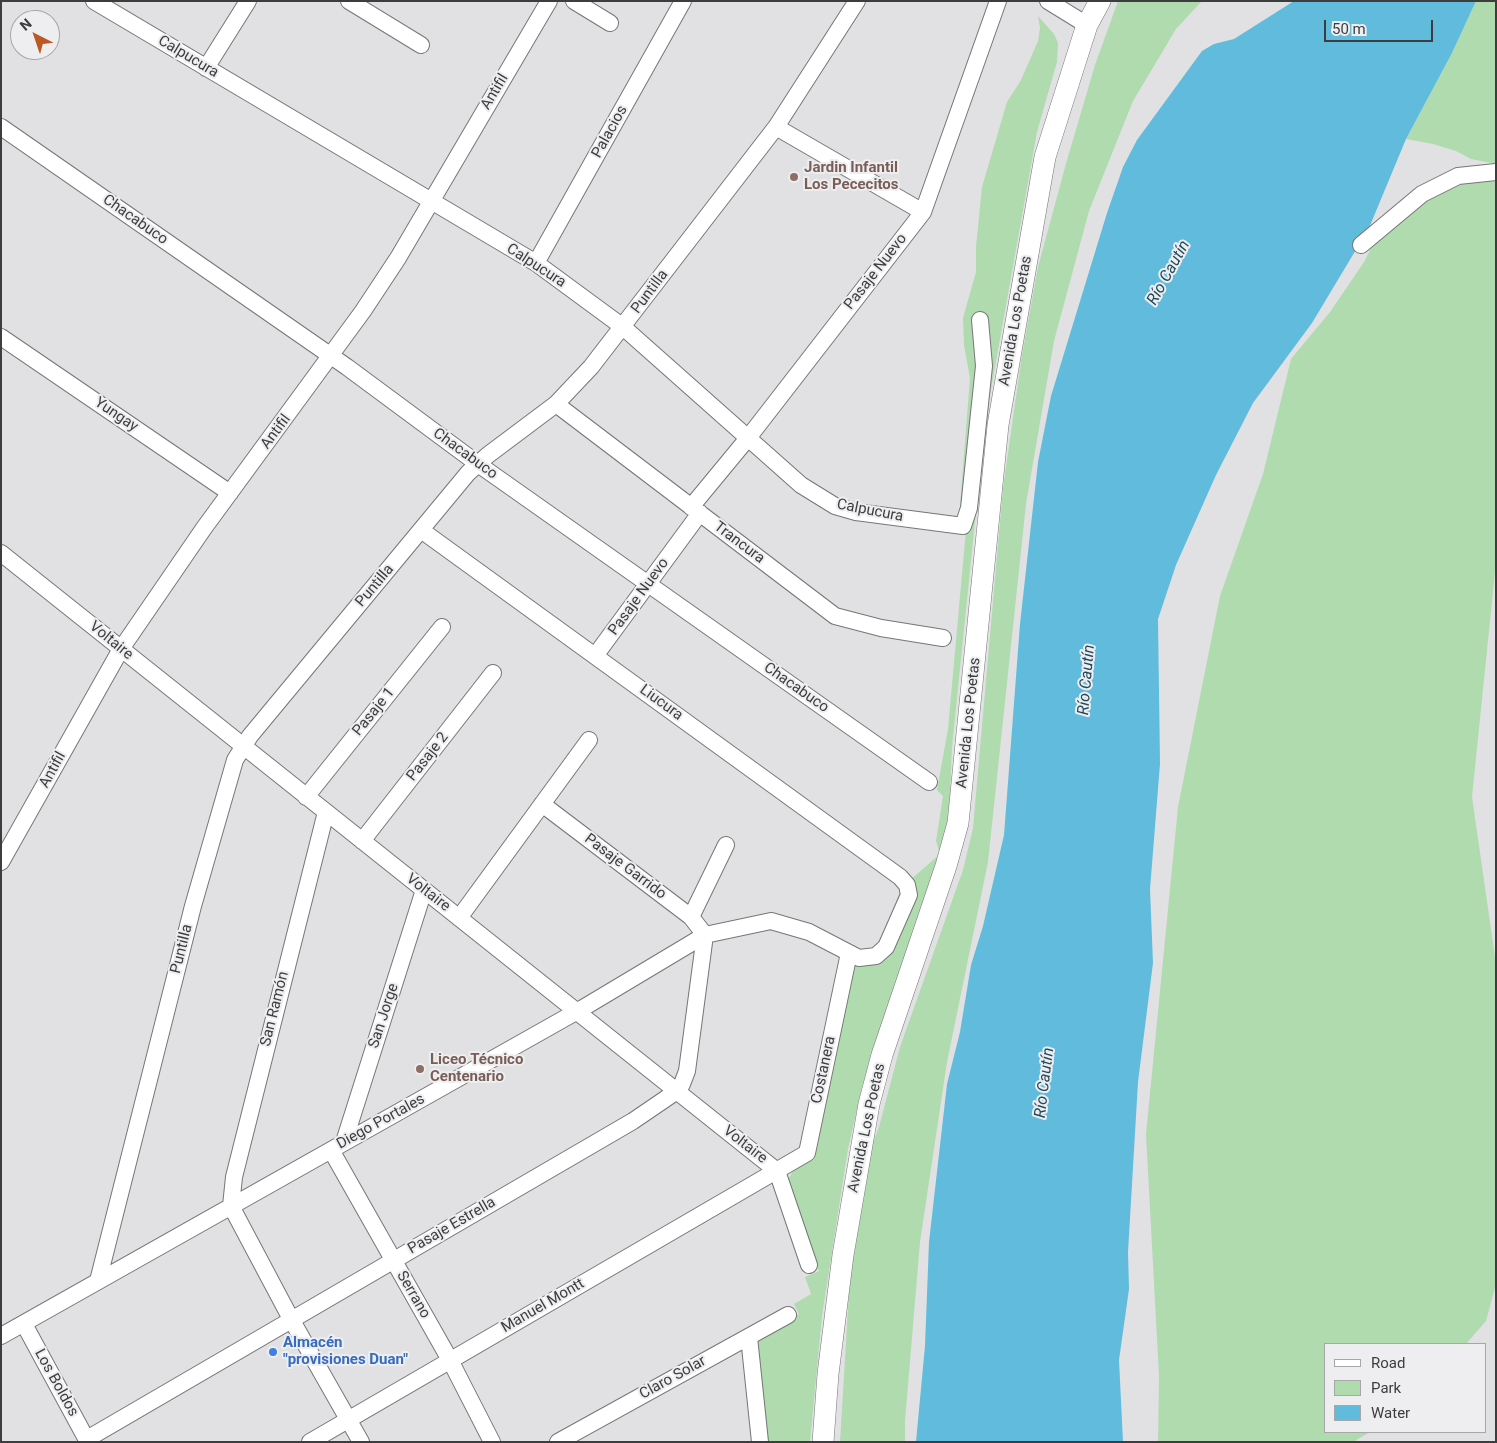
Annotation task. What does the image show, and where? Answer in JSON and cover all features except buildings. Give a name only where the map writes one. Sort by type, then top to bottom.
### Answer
[{"type":"main road","name":"Avenida Los Poetas","points":[[823,1442],[828,1374],[843,1255],[869,1104],[882,1055],[946,866],[958,823],[998,425],[1045,157],[1087,25],[1100,1]]},
{"type":"street","name":"Calpucura","points":[[94,1],[536,264],[623,326],[807,489],[835,506],[856,512],[962,526],[969,508],[984,366],[980,320]]},
{"type":"street","points":[[206,68],[248,1]]},
{"type":"street","points":[[348,1],[421,45]]},
{"type":"street","name":"Antifil","points":[[1,862],[121,649],[178,564],[332,357],[381,285],[549,1]]},
{"type":"street","points":[[574,1],[610,23]]},
{"type":"street","name":"Palacios","points":[[536,264],[684,1]]},
{"type":"street","name":"Puntilla","points":[[98,1281],[193,906],[231,771],[243,746],[421,530],[478,464],[556,404],[578,382],[776,127],[857,1]]},
{"type":"street","name":"Pasaje Nuevo","points":[[595,656],[649,584],[695,510],[748,438],[923,212],[998,1]]},
{"type":"street","points":[[1048,1],[1087,25]]},
{"type":"street","name":"Chacabuco","points":[[1,127],[332,357],[478,464],[929,782]]},
{"type":"street","points":[[776,127],[923,212]]},
{"type":"street","points":[[1361,245],[1422,194],[1458,176],[1496,172]]},
{"type":"street","name":"Yungay","points":[[1,337],[230,493]]},
{"type":"street","name":"Trancura","points":[[556,404],[836,616],[881,628],[944,638]]},
{"type":"street","name":"Liucura","points":[[421,530],[900,877]]},
{"type":"street","name":"Voltaire","points":[[1,553],[777,1170],[808,1266]]},
{"type":"street","name":"Pasaje 1","points":[[306,796],[442,627]]},
{"type":"street","name":"Pasaje 2","points":[[362,841],[493,673]]},
{"type":"street","points":[[460,918],[588,740]]},
{"type":"street","name":"Pasaje Garrido","points":[[542,804],[691,917],[705,935]]},
{"type":"street","name":"San Ramón","points":[[231,1206],[234,1177],[326,812]]},
{"type":"street","points":[[691,917],[726,846]]},
{"type":"street","name":"Diego Portales","points":[[1,1336],[576,1012],[705,935],[771,921],[810,932],[859,958],[870,958],[880,954],[886,947],[909,895],[907,885],[900,877]]},
{"type":"street","name":"San Jorge","points":[[338,1146],[424,890]]},
{"type":"street","points":[[677,1091],[687,1071],[705,935]]},
{"type":"street","name":"Costanera","points":[[777,1170],[807,1153],[849,953]]},
{"type":"street","name":"Pasaje Estrella","points":[[88,1440],[291,1319],[633,1121],[677,1091]]},
{"type":"street","name":"Serrano","points":[[338,1146],[392,1260],[450,1360],[492,1442]]},
{"type":"street","name":"Manuel Montt","points":[[310,1442],[777,1170]]},
{"type":"street","points":[[231,1206],[291,1319],[361,1442]]},
{"type":"street","name":"Claro Solar","points":[[558,1442],[788,1315]]},
{"type":"street","name":"Los Boldos","points":[[24,1324],[88,1440]]},
{"type":"street","points":[[749,1337],[757,1441]]},
{"type":"green space","points":[[1118,1],[1202,1],[1176,29],[1133,101],[1089,211],[1054,341],[1026,504],[988,862],[947,1062],[920,1242],[905,1421],[905,1442],[840,1442],[851,1259],[864,1166],[879,1127],[900,1047],[963,870],[973,828],[1003,488],[1022,355],[1038,267],[1067,160],[1095,65]]},
{"type":"green space","points":[[1476,1],[1496,1],[1496,164],[1471,159],[1456,151],[1433,144],[1406,139],[1452,53]]},
{"type":"green space","points":[[1038,16],[1054,34],[1058,43],[1057,62],[1037,132],[985,423],[952,747],[945,850],[920,911],[862,1087],[848,1149],[822,1316],[810,1442],[765,1442],[758,1336],[799,1314],[794,1304],[811,1294],[805,1277],[819,1271],[788,1180],[795,1167],[814,1154],[853,954],[871,961],[902,887],[940,854],[936,841],[943,796],[937,790],[948,729],[967,519],[959,518],[970,378],[964,345],[963,318],[976,272],[976,247],[982,187],[1007,102],[1021,80],[1038,41],[1040,28]]},
{"type":"green space","points":[[1496,176],[1496,562],[1472,797],[1496,964],[1496,1284],[1486,1321],[1467,1343],[1324,1343],[1324,1433],[1368,1433],[1353,1442],[1158,1442],[1159,1376],[1146,1134],[1178,807],[1220,596],[1263,474],[1291,359],[1330,312],[1364,262],[1386,219],[1462,183]]},
{"type":"water","name":"Río Cautín","points":[[1294,1],[1476,1],[1452,53],[1406,139],[1369,228],[1312,323],[1253,403],[1216,475],[1176,565],[1158,619],[1160,764],[1150,889],[1153,963],[1138,1082],[1128,1252],[1129,1289],[1119,1360],[1123,1442],[916,1442],[925,1346],[929,1242],[947,1084],[960,1032],[971,965],[983,926],[1004,835],[1020,624],[1038,462],[1051,396],[1107,213],[1123,167],[1137,140],[1202,51],[1214,44],[1234,39]]},
{"type":"place","name":"Jardin Infantil Los Pececitos","points":[[794,177]]},
{"type":"place","name":"Liceo Técnico Centenario","points":[[420,1069]]},
{"type":"place","name":"Almacén \"provisiones Duan\"","points":[[273,1352]]}]
